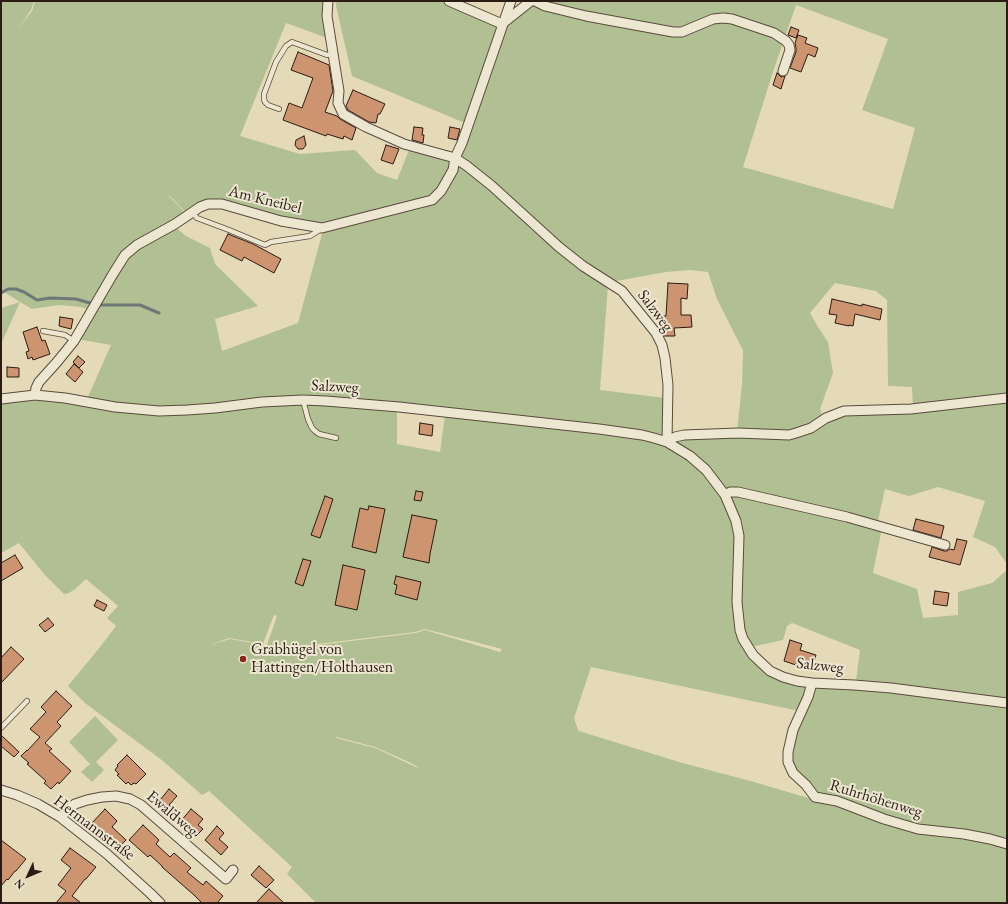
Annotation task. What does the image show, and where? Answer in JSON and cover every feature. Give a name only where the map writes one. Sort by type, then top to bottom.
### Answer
[{"type":"street","points":[[328,1],[327,16],[339,91],[338,103],[342,114],[366,127],[404,144],[455,158]]},
{"type":"street","points":[[449,1],[502,24],[531,1]]},
{"type":"street","name":"Am Kneibel","points":[[35,395],[39,382],[74,341],[125,255],[137,245],[175,224],[200,206],[208,204],[222,204],[281,221],[322,228],[432,200],[441,191],[453,170],[455,158],[462,143],[511,1]]},
{"type":"street","points":[[535,1],[545,6],[586,16],[673,32],[689,30],[713,19],[732,19],[774,33],[786,41],[790,50],[783,71]]},
{"type":"street","name":"Salzweg","points":[[455,158],[492,186],[559,247],[583,266],[622,291],[656,333],[662,345],[668,385],[667,442]]},
{"type":"street","name":"Salzweg","points":[[1,399],[35,395],[65,398],[114,407],[159,411],[215,408],[262,402],[303,400],[326,401],[399,407],[599,429],[642,435],[667,442],[690,456],[706,470],[725,495],[736,521],[739,536],[737,602],[740,630],[743,639],[753,655],[770,670],[783,677],[796,681],[891,688],[1007,703]]},
{"type":"street","points":[[667,442],[675,437],[684,435],[796,433],[811,428],[826,418],[844,411],[911,409],[1007,398]]},
{"type":"street","points":[[725,495],[730,492],[738,492],[847,517],[945,545]]},
{"type":"street","name":"Ruhrhöhenweg","points":[[812,683],[808,697],[793,730],[788,752],[788,762],[792,773],[806,785],[815,797],[837,801],[918,829],[964,834],[1007,844]]},
{"type":"street","name":"Hermannstraße","points":[[1,790],[38,804],[60,817],[107,854],[160,903]]},
{"type":"street","name":"Ewaldweg","points":[[60,817],[75,804],[87,800],[116,796],[130,799],[141,805],[226,879],[233,870]]},
{"type":"lane","points":[[279,109],[268,105],[265,102],[264,94],[276,62],[286,46],[292,42],[327,55],[333,54]]},
{"type":"lane","points":[[192,212],[197,218],[265,245],[271,242],[310,236],[322,228]]},
{"type":"lane","points":[[43,331],[64,335],[74,341]]},
{"type":"lane","points":[[303,400],[312,428],[319,434],[336,438]]},
{"type":"lane","points":[[1,728],[28,701]]},
{"type":"green space","points":[[1,1],[34,1],[31,10],[18,29],[32,11],[35,1],[325,1],[327,38],[286,23],[240,136],[300,154],[354,150],[377,173],[397,180],[409,150],[447,161],[450,167],[440,188],[429,198],[320,224],[283,218],[239,203],[221,202],[187,214],[168,195],[186,214],[130,249],[91,310],[81,307],[58,305],[32,309],[1,290]]},
{"type":"green space","points":[[335,1],[445,1],[499,27],[465,123],[352,76]]},
{"type":"green space","points":[[537,1],[1007,1],[1007,564],[995,547],[973,537],[985,501],[938,487],[909,496],[885,489],[877,525],[721,487],[674,441],[682,439],[789,436],[845,413],[913,407],[912,387],[888,386],[887,300],[876,291],[835,283],[810,313],[828,342],[833,373],[820,409],[824,418],[795,432],[737,432],[742,384],[743,350],[717,299],[708,272],[691,270],[666,272],[616,281],[608,286],[600,390],[665,398],[665,432],[662,434],[560,420],[326,397],[300,396],[259,398],[187,406],[159,407],[130,405],[87,399],[111,345],[77,339],[130,252],[175,227],[186,236],[210,248],[215,264],[258,306],[215,319],[222,351],[298,323],[322,234],[327,230],[423,208],[442,196],[451,182],[457,167],[506,23]],"holes":[[[796,5],[888,39],[862,110],[915,128],[893,209],[743,167]]]},
{"type":"green space","points":[[20,302],[1,344],[1,308]]},
{"type":"green space","points":[[35,400],[129,412],[305,403],[397,410],[397,444],[440,452],[445,415],[557,425],[668,442],[703,472],[721,498],[730,498],[737,492],[882,528],[873,573],[917,589],[923,618],[958,615],[958,592],[992,583],[1007,570],[1007,703],[856,681],[860,650],[792,623],[787,626],[783,640],[751,647],[743,630],[734,564],[732,608],[737,631],[745,648],[800,686],[809,688],[799,711],[591,667],[574,718],[579,731],[679,762],[852,811],[907,829],[1007,842],[1007,903],[316,903],[287,874],[292,867],[209,791],[202,795],[163,761],[85,703],[68,686],[116,626],[107,618],[118,606],[86,579],[75,589],[64,594],[44,574],[19,543],[1,553],[1,404],[5,402]],"holes":[[[274,615],[277,616],[267,645],[285,648],[415,632],[425,629],[502,649],[500,652],[425,630],[416,633],[286,649],[230,639],[210,645],[229,638],[263,644]],[[336,738],[375,747],[411,763],[420,769],[375,748]]]},
{"type":"green space","points":[[815,687],[890,690],[1007,709],[1007,838],[906,823],[820,797],[795,772],[791,760],[798,725]]},
{"type":"green space","points":[[95,716],[118,740],[96,762],[104,770],[92,782],[81,772],[90,764],[69,742]]},
{"type":"building","points":[[791,27],[799,30],[796,38],[788,35]]},
{"type":"building","points":[[798,35],[807,38],[805,43],[818,48],[815,57],[808,54],[801,72],[790,68],[796,52],[795,43]]},
{"type":"building","points":[[298,52],[329,65],[333,91],[325,112],[337,116],[356,128],[352,140],[344,136],[343,139],[327,134],[326,136],[283,120],[289,103],[302,108],[313,78],[291,70]]},
{"type":"building","points":[[777,73],[781,77],[785,76],[781,89],[773,85]]},
{"type":"building","points":[[353,90],[385,104],[380,114],[378,114],[376,123],[369,122],[348,110],[346,106]]},
{"type":"building","points":[[414,127],[423,128],[423,143],[412,140]]},
{"type":"building","points":[[450,127],[460,129],[457,140],[448,138]]},
{"type":"building","points":[[304,136],[306,145],[303,149],[298,149],[295,145],[296,140]]},
{"type":"building","points":[[386,145],[399,149],[393,164],[381,160]]},
{"type":"building","points":[[228,234],[253,244],[281,259],[274,273],[244,257],[242,261],[220,250]]},
{"type":"building","points":[[668,283],[688,284],[687,299],[681,298],[681,315],[691,315],[692,327],[674,328],[675,336],[664,336],[662,331],[661,316],[666,316]]},
{"type":"building","points":[[832,299],[882,309],[880,320],[855,314],[853,326],[835,323],[837,315],[829,314]]},
{"type":"building","points":[[60,317],[73,319],[71,329],[59,326]]},
{"type":"building","points":[[37,327],[42,341],[45,340],[50,354],[33,360],[32,357],[28,359],[26,352],[29,351],[23,332]]},
{"type":"building","points":[[78,356],[85,362],[79,368],[73,362]]},
{"type":"building","points":[[74,364],[83,372],[75,382],[66,374]]},
{"type":"building","points":[[7,367],[19,368],[19,377],[7,377]]},
{"type":"building","points":[[420,423],[433,425],[432,436],[419,434]]},
{"type":"building","points":[[416,491],[423,492],[421,501],[414,500]]},
{"type":"building","points":[[325,496],[333,499],[320,538],[311,535]]},
{"type":"building","points":[[369,506],[385,509],[376,553],[352,547],[360,508],[368,510]]},
{"type":"building","points":[[412,515],[437,520],[429,563],[403,557]]},
{"type":"building","points":[[916,519],[944,526],[941,538],[913,530]]},
{"type":"building","points":[[957,539],[967,541],[960,565],[929,557],[932,547],[944,551],[950,549],[954,550]]},
{"type":"building","points":[[15,555],[23,568],[1,581],[1,563]]},
{"type":"building","points":[[303,559],[311,561],[303,586],[295,583]]},
{"type":"building","points":[[343,565],[365,570],[357,610],[335,605]]},
{"type":"building","points":[[396,576],[421,582],[417,600],[395,594],[397,585],[394,584]]},
{"type":"building","points":[[935,591],[949,593],[947,606],[933,604]]},
{"type":"building","points":[[97,600],[107,605],[104,611],[94,606]]},
{"type":"building","points":[[48,618],[54,625],[45,632],[39,625]]},
{"type":"building","points":[[790,640],[802,644],[800,650],[816,655],[812,668],[784,661]]},
{"type":"building","points":[[11,647],[24,659],[1,683],[1,658]]},
{"type":"building","points":[[56,691],[72,706],[57,722],[61,726],[45,743],[52,749],[49,751],[71,771],[59,784],[58,782],[51,789],[44,783],[46,781],[27,764],[29,763],[21,756],[40,737],[30,729],[46,712],[41,707]]},
{"type":"building","points":[[1,735],[19,752],[14,757],[1,746]]},
{"type":"building","points":[[127,755],[146,774],[136,784],[134,783],[131,785],[128,782],[126,784],[117,775],[119,774],[115,770],[118,766],[117,765]]},
{"type":"building","points":[[169,789],[177,796],[169,805],[177,811],[171,818],[156,805]]},
{"type":"building","points":[[105,809],[117,821],[112,827],[126,840],[120,846],[111,838],[109,840],[91,824]]},
{"type":"building","points":[[191,809],[203,819],[198,825],[203,829],[196,836],[180,822]]},
{"type":"building","points":[[143,825],[159,840],[156,844],[170,857],[174,853],[191,868],[187,872],[203,885],[206,881],[223,896],[217,903],[202,903],[150,855],[148,857],[129,840]]},
{"type":"building","points":[[217,826],[224,833],[219,839],[228,847],[221,855],[205,840]]},
{"type":"building","points":[[1,840],[26,859],[1,886]]},
{"type":"building","points":[[70,848],[96,867],[72,896],[81,903],[56,903],[66,891],[58,885],[71,868],[61,860]]},
{"type":"building","points":[[259,866],[274,880],[266,888],[251,875]]},
{"type":"building","points":[[269,889],[284,903],[256,903]]},
{"type":"waterway","points":[[1,293],[8,289],[16,289],[37,300],[50,298],[76,299],[90,303]]},
{"type":"waterway","points":[[101,305],[140,305],[159,313]]},
{"type":"place","name":"Grabhügel von Hattingen/Holthausen","points":[[243,659]]}]
